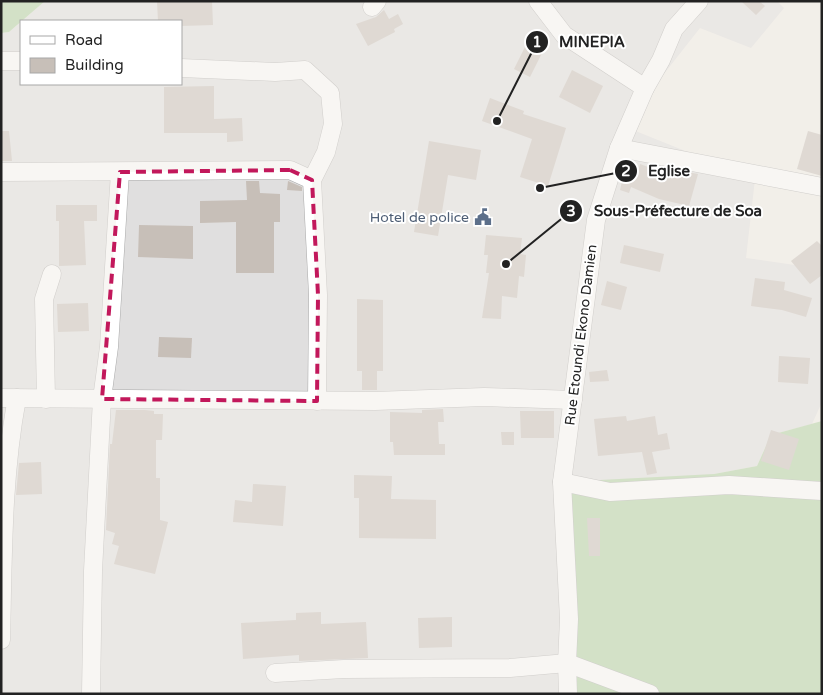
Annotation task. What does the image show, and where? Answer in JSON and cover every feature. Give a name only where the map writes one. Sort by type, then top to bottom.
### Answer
[{"type":"street","points":[[538,1],[564,35],[645,88]]},
{"type":"street","name":"Rue Etoundi Ekono Damien","points":[[568,694],[569,619],[562,482],[596,220],[619,148],[645,88],[661,60],[674,29],[699,1]]},
{"type":"street","points":[[1,60],[20,61]]},
{"type":"street","points":[[182,68],[276,72],[304,70],[330,93],[333,124],[326,152],[312,180],[318,295],[317,401]]},
{"type":"street","points":[[619,148],[822,187]]},
{"type":"street","points":[[1,172],[290,170],[312,180]]},
{"type":"street","points":[[91,694],[93,571],[102,399],[109,346],[120,172]]},
{"type":"street","points":[[46,399],[44,299],[52,274]]},
{"type":"street","points":[[1,640],[3,518],[9,440],[9,398],[375,402],[484,397],[573,400]]},
{"type":"street","points":[[562,482],[610,492],[729,485],[822,491]]},
{"type":"street","points":[[275,674],[344,669],[510,668],[567,663],[650,694]]},
{"type":"highlighted area","points":[[290,170],[312,180],[318,295],[317,401],[102,399],[120,172]]},
{"type":"shaded area","points":[[45,1],[777,1],[784,8],[751,48],[700,28],[652,89],[628,128],[755,179],[746,258],[822,269],[822,402],[812,424],[771,435],[757,466],[714,474],[572,694],[1,694],[1,33],[9,32],[20,23],[20,85],[182,85],[182,20],[23,20]]},
{"type":"green space","points":[[1,1],[45,1],[23,20],[20,20],[20,23],[9,32],[1,33]]},
{"type":"green space","points":[[822,421],[822,694],[572,694],[562,482],[714,474],[757,466],[771,435]]},
{"type":"building","points":[[157,1],[212,1],[213,25],[182,26],[182,20],[158,20]]},
{"type":"building","points":[[741,1],[759,1],[765,6],[756,15]]},
{"type":"building","points":[[384,10],[389,19],[398,14],[403,24],[394,29],[395,32],[368,46],[356,24],[376,17]]},
{"type":"building","points":[[527,43],[543,51],[530,77],[514,69]]},
{"type":"building","points":[[572,70],[603,86],[590,113],[559,97]]},
{"type":"building","points":[[214,86],[214,119],[242,118],[243,141],[227,142],[227,133],[164,133],[164,87]]},
{"type":"building","points":[[490,98],[524,111],[523,114],[566,128],[548,186],[520,177],[532,139],[482,121]]},
{"type":"building","points":[[1,131],[9,131],[12,161],[1,161]]},
{"type":"building","points":[[808,131],[822,135],[822,176],[797,169]]},
{"type":"building","points":[[429,141],[481,150],[476,180],[448,175],[438,236],[414,232]]},
{"type":"building","points":[[640,164],[667,174],[668,168],[698,174],[689,206],[659,199],[631,187],[629,193],[620,190],[625,169],[638,172]]},
{"type":"building","points":[[246,181],[259,181],[260,193],[280,194],[280,222],[274,222],[274,273],[236,273],[236,222],[200,223],[200,201],[247,200]]},
{"type":"building","points":[[288,181],[302,187],[302,191],[287,190]]},
{"type":"building","points":[[56,205],[97,205],[97,221],[84,221],[86,265],[59,266],[59,221],[56,221]]},
{"type":"building","points":[[139,225],[193,226],[193,259],[138,257]]},
{"type":"building","points":[[486,235],[522,238],[520,254],[526,255],[524,277],[519,276],[517,298],[502,296],[501,319],[482,318],[489,273],[486,273],[488,255],[484,255]]},
{"type":"building","points":[[817,241],[822,246],[822,275],[810,284],[791,261]]},
{"type":"building","points":[[624,245],[664,254],[660,272],[620,263]]},
{"type":"building","points":[[755,278],[785,282],[784,290],[812,298],[806,317],[782,310],[751,306]]},
{"type":"building","points":[[607,281],[627,287],[621,310],[601,305]]},
{"type":"building","points":[[357,299],[383,300],[383,371],[377,371],[377,390],[362,390],[362,371],[357,371]]},
{"type":"building","points":[[88,303],[89,331],[58,332],[57,304]]},
{"type":"building","points":[[159,337],[192,338],[191,358],[158,357]]},
{"type":"building","points":[[779,356],[810,358],[808,384],[778,382]]},
{"type":"building","points":[[607,370],[609,381],[590,382],[589,372]]},
{"type":"building","points":[[443,409],[444,422],[438,422],[439,444],[445,444],[445,455],[394,455],[393,442],[390,442],[390,412],[422,413],[422,410]]},
{"type":"building","points":[[116,410],[145,410],[154,411],[154,414],[163,414],[162,440],[156,440],[156,478],[160,478],[160,520],[168,522],[155,574],[114,564],[119,546],[112,544],[115,533],[106,530],[110,444],[112,444]]},
{"type":"building","points":[[520,411],[554,411],[554,438],[521,438]]},
{"type":"building","points":[[626,416],[627,421],[655,416],[658,435],[667,433],[670,449],[652,452],[657,473],[647,475],[642,452],[598,456],[594,419]]},
{"type":"building","points":[[771,430],[799,439],[789,470],[761,461]]},
{"type":"building","points":[[501,432],[514,432],[514,445],[502,445]]},
{"type":"building","points":[[41,462],[42,494],[16,495],[19,463]]},
{"type":"building","points":[[354,475],[392,476],[391,499],[436,500],[436,539],[359,538],[359,498],[354,498]]},
{"type":"building","points":[[253,484],[286,486],[283,526],[233,522],[235,500],[252,502]]},
{"type":"building","points":[[587,518],[600,518],[600,556],[589,556]]},
{"type":"building","points":[[321,612],[321,624],[366,622],[368,658],[299,661],[299,655],[243,659],[241,623],[296,620],[296,613]]},
{"type":"building","points":[[452,617],[452,647],[419,648],[418,618]]},
{"type":"place","name":"MINEPIA","points":[[497,121]]},
{"type":"place","name":"Eglise","points":[[540,188]]},
{"type":"place","name":"Hotel de police","points":[[483,217]]},
{"type":"place","name":"Sous-Préfecture de Soa","points":[[506,264]]}]
